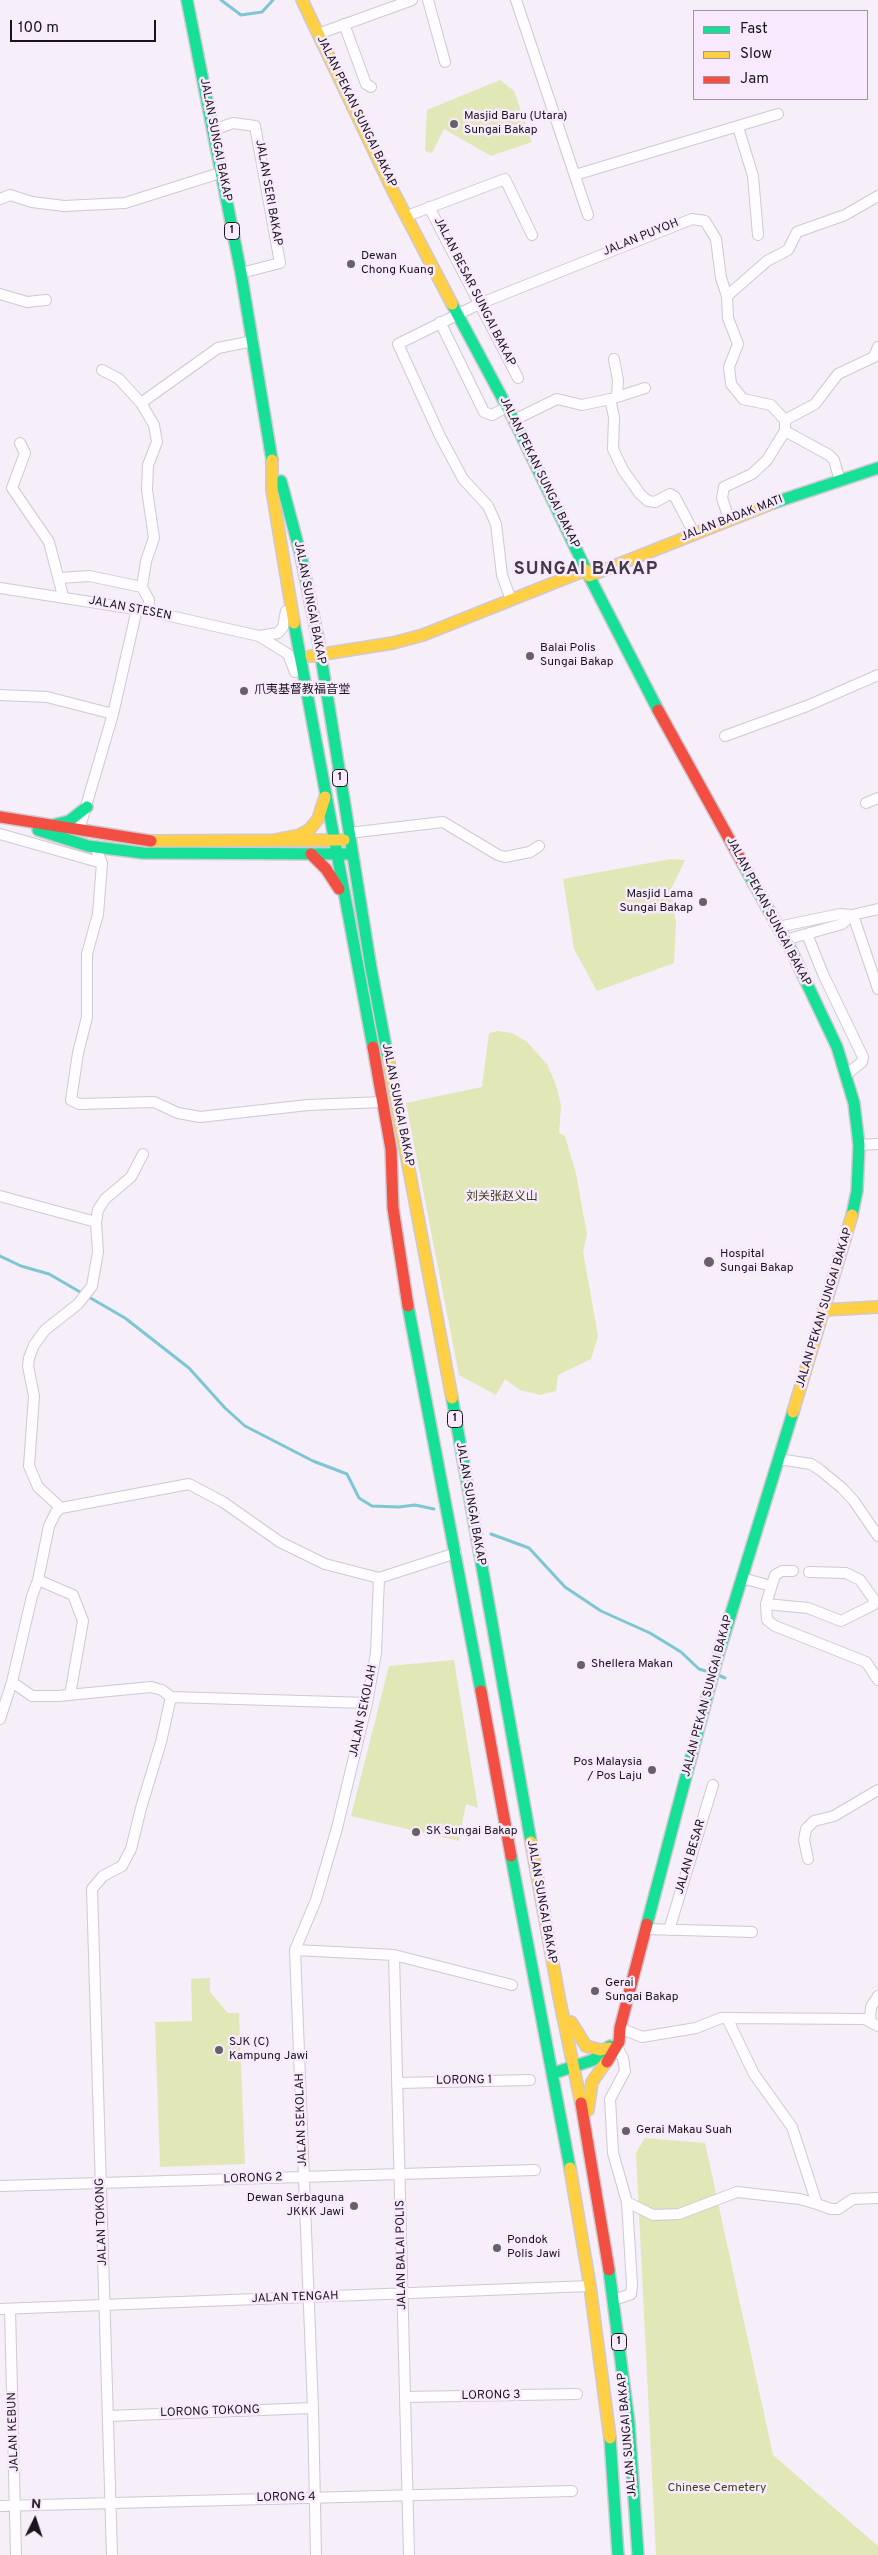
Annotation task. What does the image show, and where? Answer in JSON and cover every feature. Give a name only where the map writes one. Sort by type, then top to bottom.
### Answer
[{"type":"main road","name":"JALAN PEKAN SUNGAI BAKAP","points":[[302,0],[406,216],[514,420],[587,573],[684,760],[785,940],[837,1047],[847,1074],[854,1103],[859,1145],[857,1191],[850,1225],[717,1659],[619,2031],[606,2062],[576,2079],[556,2085]]},
{"type":"main road","name":"JALAN SUNGAI BAKAP","points":[[188,2],[241,274],[272,458],[274,502],[310,720],[335,841],[383,1102],[390,1149],[393,1208],[402,1272],[456,1552],[501,1806],[554,2073],[590,2286],[609,2421],[618,2555]]},
{"type":"main road","name":"JALAN SUNGAI BAKAP","points":[[272,458],[287,501],[295,533],[320,655],[371,968],[448,1379],[558,1997],[587,2130],[614,2300],[629,2423],[638,2555]]},
{"type":"main road","name":"JALAN BADAK MATI","points":[[300,658],[423,636],[511,600],[729,519],[878,468]]},
{"type":"main road","points":[[276,840],[300,835],[310,829],[318,819],[326,795]]},
{"type":"main road","points":[[52,826],[69,821],[87,807]]},
{"type":"main road","points":[[0,817],[145,841],[335,841],[349,837]]},
{"type":"main road","points":[[16,821],[49,835],[92,846],[143,853],[352,854]]},
{"type":"main road","points":[[79,830],[92,846]]},
{"type":"main road","points":[[311,854],[326,869],[346,905]]},
{"type":"main road","points":[[824,1310],[878,1307]]},
{"type":"main road","points":[[558,1997],[582,2043],[595,2050],[613,2048]]},
{"type":"main road","name":"JALAN PEKAN SUNGAI BAKAP","points":[[554,2073],[593,2060],[613,2048]]},
{"type":"main road","points":[[587,2130],[589,2089],[594,2077],[606,2062]]},
{"type":"street","points":[[318,34],[412,0]]},
{"type":"street","points":[[428,0],[445,62]]},
{"type":"street","points":[[516,0],[588,215]]},
{"type":"street","points":[[344,24],[366,84],[370,87]]},
{"type":"street","points":[[575,175],[778,114]]},
{"type":"street","name":"JALAN SERI BAKAP","points":[[213,130],[233,123],[255,126],[280,263],[241,274]]},
{"type":"street","points":[[738,127],[753,176],[758,235]]},
{"type":"street","points":[[0,199],[10,195],[32,202],[64,206],[125,203],[220,173]]},
{"type":"street","points":[[406,216],[505,180],[532,236]]},
{"type":"street","points":[[727,296],[766,261],[788,250],[797,232],[844,214],[878,196]]},
{"type":"street","name":"JALAN BESAR SUNGAI BAKAP","points":[[429,207],[518,378]]},
{"type":"street","name":"JALAN PUYOH","points":[[511,600],[502,575],[499,544],[492,515],[488,506],[463,479],[440,436],[398,344],[458,313],[692,219],[705,221],[711,227],[716,239],[721,278],[727,296],[728,318],[738,344],[729,366],[731,384],[743,399],[771,406],[785,426],[829,455],[834,460],[840,481]]},
{"type":"street","points":[[0,294],[27,302],[46,300]]},
{"type":"street","points":[[440,322],[484,412],[492,415],[507,407]]},
{"type":"street","points":[[141,403],[218,348],[252,342]]},
{"type":"street","points":[[729,519],[722,498],[724,487],[760,468],[785,426],[815,404],[838,374],[874,357],[878,347]]},
{"type":"street","points":[[614,359],[618,380],[614,398],[613,449],[623,470],[640,494],[648,501],[655,502],[670,494],[675,497],[694,533]]},
{"type":"street","points":[[79,830],[142,610],[149,600],[142,588],[146,561],[154,538],[147,490],[148,465],[156,442],[154,424],[141,403],[119,379],[102,370]]},
{"type":"street","points":[[514,420],[557,399],[582,405],[614,398],[645,388]]},
{"type":"street","points":[[20,443],[25,453],[12,488],[50,542],[60,578],[62,596]]},
{"type":"street","points":[[60,578],[89,576],[142,588]]},
{"type":"street","name":"JALAN STESEN","points":[[0,588],[62,596],[142,610],[259,636],[288,654],[310,720]]},
{"type":"street","points":[[259,636],[278,633],[283,627],[289,598]]},
{"type":"street","points":[[725,736],[807,706],[878,675]]},
{"type":"street","points":[[0,695],[47,697],[113,714]]},
{"type":"street","points":[[878,798],[866,804],[878,806]]},
{"type":"street","points":[[87,807],[90,824],[100,834]]},
{"type":"street","points":[[349,837],[443,822],[498,855],[505,857],[530,852],[538,846]]},
{"type":"street","points":[[0,834],[102,863]]},
{"type":"street","points":[[92,846],[102,863]]},
{"type":"street","points":[[113,849],[102,863],[98,914],[87,954],[86,1024],[78,1053],[72,1100],[79,1104],[154,1102],[178,1113],[200,1117],[308,1105],[383,1102]]},
{"type":"street","points":[[778,928],[840,914],[852,915],[878,910]]},
{"type":"street","points":[[785,940],[842,924],[852,915]]},
{"type":"street","points":[[852,915],[878,989]]},
{"type":"street","points":[[807,934],[823,974],[863,1057],[862,1062],[847,1074]]},
{"type":"street","points":[[805,980],[823,974]]},
{"type":"street","points":[[859,1145],[878,1144]]},
{"type":"street","points":[[61,1508],[38,1487],[29,1466],[34,1396],[28,1366],[31,1351],[45,1330],[78,1304],[92,1286],[98,1252],[96,1222],[98,1210],[105,1199],[131,1177],[143,1154]]},
{"type":"street","points":[[0,1196],[96,1222]]},
{"type":"street","points":[[778,1459],[811,1464],[820,1470],[848,1495],[878,1536]]},
{"type":"street","points":[[0,1719],[12,1682],[32,1596],[38,1580],[49,1526],[56,1512],[61,1508],[189,1484],[223,1502],[280,1542],[325,1564],[378,1578],[456,1552]]},
{"type":"street","points":[[793,1571],[782,1571],[774,1575],[766,1604],[767,1620],[775,1626],[866,1662],[878,1680]]},
{"type":"street","points":[[766,1604],[808,1608],[841,1621],[873,1606],[874,1601],[860,1580],[846,1573],[809,1572]]},
{"type":"street","name":"JALAN SEKOLAH","points":[[316,2555],[313,2408],[295,1950],[316,1900],[337,1828],[367,1703],[376,1653],[378,1578]]},
{"type":"street","points":[[742,1578],[771,1586]]},
{"type":"street","points":[[38,1580],[73,1595],[83,1621],[70,1695]]},
{"type":"street","points":[[12,1682],[32,1696],[70,1695],[151,1687],[162,1690],[171,1697],[367,1703]]},
{"type":"street","name":"JALAN TOKONG","points":[[112,2555],[92,1889],[103,1876],[122,1866],[131,1849],[161,1742],[171,1697]]},
{"type":"street","name":"JALAN BESAR","points":[[669,1930],[713,1785]]},
{"type":"street","points":[[808,1859],[804,1840],[806,1829],[814,1821],[834,1816],[878,1790]]},
{"type":"street","points":[[646,1929],[752,1932]]},
{"type":"street","points":[[295,1950],[394,1955],[512,1985]]},
{"type":"street","name":"JALAN BALAI POLIS","points":[[394,1955],[409,2555]]},
{"type":"street","points":[[619,2031],[642,2037],[696,2028],[727,2018],[874,2023],[870,2007],[878,1996]]},
{"type":"street","points":[[727,2018],[754,2074],[792,2127],[817,2204]]},
{"type":"street","points":[[613,2048],[623,2058],[624,2071],[610,2099],[612,2144],[627,2202],[632,2285],[630,2294],[614,2300]]},
{"type":"street","name":"LORONG 1","points":[[398,2083],[530,2080]]},
{"type":"street","name":"LORONG 2","points":[[0,2186],[535,2170]]},
{"type":"street","points":[[627,2202],[652,2215],[679,2214],[737,2192],[791,2198],[817,2204],[831,2210],[838,2209],[853,2199],[878,2198]]},
{"type":"street","name":"JALAN TENGAH","points":[[5,2309],[590,2286]]},
{"type":"street","name":"JALAN KEBUN","points":[[5,2309],[16,2505],[16,2555]]},
{"type":"street","name":"LORONG 3","points":[[405,2397],[577,2394]]},
{"type":"street","name":"LORONG TOKONG","points":[[108,2416],[313,2408]]},
{"type":"street","name":"LORONG 4","points":[[0,2506],[572,2491]]},
{"type":"green space","points":[[500,80],[514,91],[532,142],[491,156],[444,129],[432,153],[425,151],[427,110]]},
{"type":"green space","points":[[671,859],[685,860],[671,889],[676,923],[674,963],[597,991],[574,949],[563,879]]},
{"type":"green space","name":"刘关张赵义山","points":[[498,1031],[512,1033],[526,1041],[547,1064],[556,1085],[561,1105],[559,1133],[565,1136],[576,1174],[587,1234],[583,1252],[598,1336],[591,1359],[558,1375],[556,1391],[540,1395],[520,1390],[505,1379],[496,1395],[459,1375],[406,1103],[482,1087],[489,1033]]},
{"type":"green space","points":[[454,1660],[478,1808],[466,1804],[459,1841],[351,1816],[389,1666]]},
{"type":"green space","points":[[210,1978],[210,1992],[228,2013],[239,2013],[245,2164],[160,2167],[155,2022],[192,2021],[191,1979]]},
{"type":"green space","name":"Chinese Cemetery","points":[[645,2138],[705,2143],[773,2455],[878,2546],[878,2555],[656,2555],[636,2153]]},
{"type":"waterway","points":[[221,0],[241,15],[262,12],[273,0]]},
{"type":"waterway","points":[[0,1256],[21,1266],[49,1274],[125,1318],[189,1368],[225,1408],[245,1426],[313,1461],[347,1474],[359,1498],[372,1506],[399,1507],[415,1505],[434,1509]]},
{"type":"waterway","points":[[491,1534],[529,1548],[565,1587],[601,1611],[650,1633],[681,1652],[699,1669],[709,1672]]},
{"type":"waterway","points":[[718,1675],[725,1678]]},
{"type":"traffic: fast","points":[[187,0],[241,273],[272,460]]},
{"type":"traffic: fast","points":[[452,304],[514,420],[589,576],[658,710]]},
{"type":"traffic: fast","points":[[773,503],[878,468]]},
{"type":"traffic: fast","points":[[281,481],[301,556],[319,644],[371,968],[388,1058]]},
{"type":"traffic: fast","points":[[294,623],[373,1047]]},
{"type":"traffic: fast","points":[[53,825],[69,821],[87,807]]},
{"type":"traffic: fast","points":[[38,830],[88,846],[143,853],[347,854]]},
{"type":"traffic: fast","points":[[743,864],[790,948],[837,1047],[854,1103],[859,1145],[857,1191],[852,1215]]},
{"type":"traffic: fast","points":[[408,1306],[481,1691]]},
{"type":"traffic: fast","points":[[452,1398],[531,1842]]},
{"type":"traffic: fast","points":[[647,1924],[717,1659],[793,1412]]},
{"type":"traffic: fast","points":[[511,1856],[570,2168]]},
{"type":"traffic: fast","points":[[554,2073],[593,2060],[610,2046]]},
{"type":"traffic: fast","points":[[609,2270],[629,2423],[638,2555]]},
{"type":"traffic: fast","points":[[610,2438],[618,2555]]},
{"type":"traffic: slow","points":[[302,0],[393,191],[452,304]]},
{"type":"traffic: slow","points":[[272,460],[272,490],[294,623]]},
{"type":"traffic: slow","points":[[589,576],[773,503]]},
{"type":"traffic: slow","points":[[311,656],[393,643],[423,635],[586,570]]},
{"type":"traffic: slow","points":[[275,840],[300,835],[310,829],[318,819],[325,797]]},
{"type":"traffic: slow","points":[[151,841],[344,840]]},
{"type":"traffic: slow","points":[[388,1058],[452,1398]]},
{"type":"traffic: slow","points":[[793,1412],[852,1215]]},
{"type":"traffic: slow","points":[[824,1310],[878,1307]]},
{"type":"traffic: slow","points":[[531,1842],[559,1997],[581,2103]]},
{"type":"traffic: slow","points":[[571,2022],[586,2046],[600,2050],[609,2048]]},
{"type":"traffic: slow","points":[[588,2110],[592,2082],[606,2062]]},
{"type":"traffic: slow","points":[[570,2168],[590,2286],[610,2438]]},
{"type":"traffic: jam","points":[[658,710],[743,864]]},
{"type":"traffic: jam","points":[[0,817],[151,841]]},
{"type":"traffic: jam","points":[[311,854],[326,869],[339,889]]},
{"type":"traffic: jam","points":[[373,1047],[391,1149],[393,1208],[408,1306]]},
{"type":"traffic: jam","points":[[481,1691],[511,1856]]},
{"type":"traffic: jam","points":[[607,2062],[619,2042],[620,2028],[647,1924]]},
{"type":"traffic: jam","points":[[581,2103],[609,2270]]},
{"type":"place","name":"Masjid Baru (Utara) Sungai Bakap","points":[[454,124]]},
{"type":"place","name":"Dewan Chong Kuang","points":[[351,264]]},
{"type":"place","name":"Balai Polis Sungai Bakap","points":[[530,656]]},
{"type":"place","name":"爪夷基督教福音堂","points":[[244,691]]},
{"type":"place","name":"Masjid Lama Sungai Bakap","points":[[703,902]]},
{"type":"place","name":"Hospital Sungai Bakap","points":[[709,1262]]},
{"type":"place","name":"Shellera Makan","points":[[581,1665]]},
{"type":"place","name":"Pos Malaysia / Pos Laju","points":[[652,1770]]},
{"type":"place","name":"SK Sungai Bakap","points":[[416,1832]]},
{"type":"place","name":"Gerai Sungai Bakap","points":[[595,1991]]},
{"type":"place","name":"SJK (C) Kampung Jawi","points":[[219,2050]]},
{"type":"place","name":"Gerai Makau Suah","points":[[626,2131]]},
{"type":"place","name":"Dewan Serbaguna JKKK Jawi","points":[[354,2206]]},
{"type":"place","name":"Pondok Polis Jawi","points":[[497,2248]]},
{"type":"district","name":"SUNGAI BAKAP","points":[[586,570]]}]
